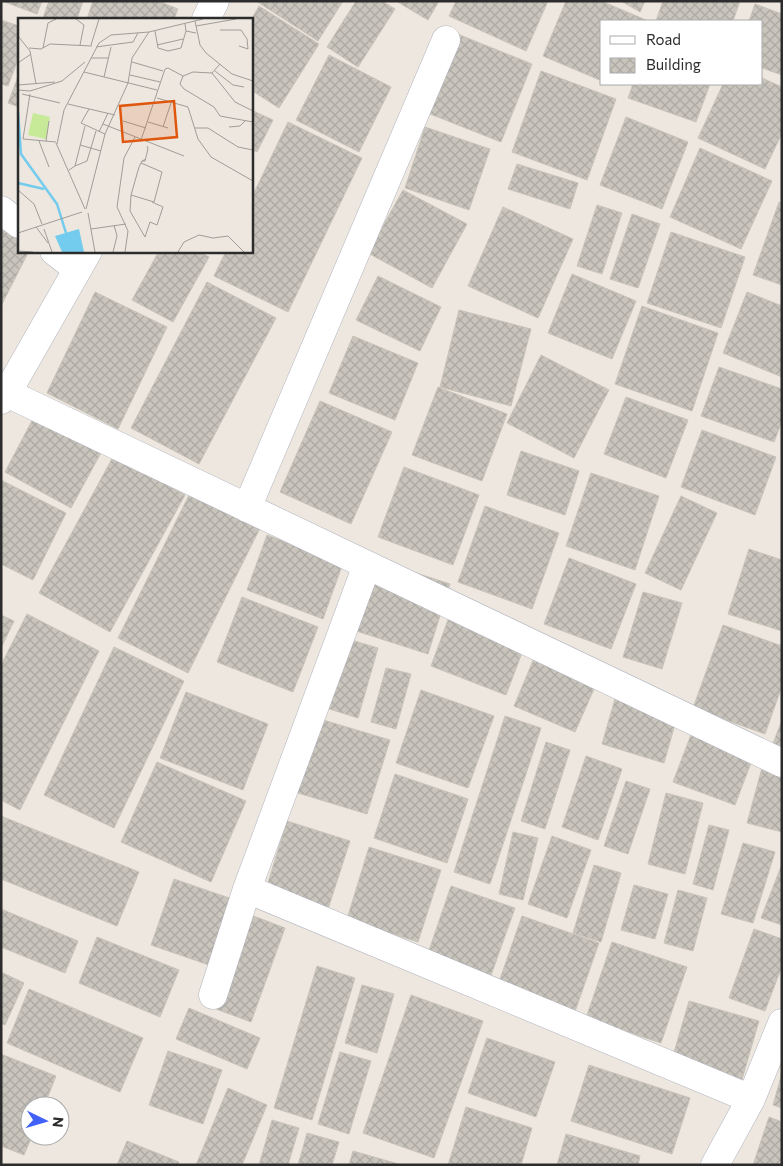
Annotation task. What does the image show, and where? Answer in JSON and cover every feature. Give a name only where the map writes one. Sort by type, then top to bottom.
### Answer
[{"type":"street","points":[[206,18],[215,1]]},
{"type":"street","points":[[247,508],[446,40]]},
{"type":"street","points":[[1,210],[18,223]]},
{"type":"street","points":[[57,252],[83,260],[4,396],[247,508],[782,763]]},
{"type":"street","points":[[212,995],[247,889],[366,565]]},
{"type":"street","points":[[247,889],[751,1099]]},
{"type":"street","points":[[715,1165],[751,1099],[782,1023]]},
{"type":"building","points":[[2,1],[42,1],[37,14]]},
{"type":"building","points":[[49,1],[83,1],[77,18],[43,18]]},
{"type":"building","points":[[93,1],[158,1],[178,9],[174,18],[87,18]]},
{"type":"building","points":[[256,1],[343,1],[318,41]]},
{"type":"building","points":[[356,1],[382,1],[395,9],[358,67],[327,47]]},
{"type":"building","points":[[396,1],[439,1],[428,20]]},
{"type":"building","points":[[456,1],[548,1],[526,51],[449,16]]},
{"type":"building","points":[[566,1],[601,1],[646,20],[600,20],[600,80],[543,56]]},
{"type":"building","points":[[621,1],[645,1],[640,12]]},
{"type":"building","points":[[663,1],[740,1],[733,20],[656,20]]},
{"type":"building","points":[[755,4],[782,14],[782,75],[763,68],[763,20],[749,20]]},
{"type":"building","points":[[259,6],[319,44],[279,108],[252,91],[252,18]]},
{"type":"building","points":[[1,20],[18,26],[18,60],[8,86],[1,84]]},
{"type":"building","points":[[455,33],[532,64],[501,142],[425,112]]},
{"type":"building","points":[[329,55],[391,87],[359,152],[296,120]]},
{"type":"building","points":[[541,71],[616,99],[587,180],[512,152]]},
{"type":"building","points":[[18,77],[18,107],[8,103]]},
{"type":"building","points":[[763,78],[782,87],[782,133],[765,169],[698,138],[723,85],[763,85]]},
{"type":"building","points":[[633,85],[710,85],[696,122],[628,98]]},
{"type":"building","points":[[252,110],[273,120],[257,152],[252,150]]},
{"type":"building","points":[[626,117],[688,142],[662,209],[600,185]]},
{"type":"building","points":[[288,122],[362,158],[288,312],[214,276],[226,252],[252,252],[252,197]]},
{"type":"building","points":[[425,127],[490,149],[469,210],[405,188]]},
{"type":"building","points":[[700,148],[772,181],[741,249],[670,217]]},
{"type":"building","points":[[517,164],[578,183],[570,209],[508,189]]},
{"type":"building","points":[[403,190],[467,224],[432,288],[368,253]]},
{"type":"building","points":[[779,202],[782,203],[782,285],[753,275]]},
{"type":"building","points":[[597,205],[622,213],[602,274],[577,266]]},
{"type":"building","points":[[503,207],[573,239],[538,318],[468,286]]},
{"type":"building","points":[[632,214],[660,224],[638,288],[610,279]]},
{"type":"building","points":[[1,228],[18,236],[18,252],[28,252],[1,306]]},
{"type":"building","points":[[671,232],[745,257],[721,328],[647,303]]},
{"type":"building","points":[[158,252],[200,252],[209,257],[173,322],[132,300]]},
{"type":"building","points":[[572,274],[636,301],[612,359],[548,333]]},
{"type":"building","points":[[378,276],[441,307],[420,351],[356,320]]},
{"type":"building","points":[[207,282],[276,318],[199,464],[131,428]]},
{"type":"building","points":[[95,292],[167,327],[118,429],[47,393]]},
{"type":"building","points":[[747,292],[782,306],[782,377],[723,353]]},
{"type":"building","points":[[642,306],[718,333],[692,411],[615,384]]},
{"type":"building","points":[[459,310],[531,329],[511,406],[440,387]]},
{"type":"building","points":[[353,336],[418,363],[395,420],[329,393]]},
{"type":"building","points":[[541,355],[609,390],[574,458],[507,423]]},
{"type":"building","points":[[719,367],[782,389],[782,421],[774,442],[701,416]]},
{"type":"building","points":[[438,387],[507,414],[482,481],[412,455]]},
{"type":"building","points":[[626,397],[688,420],[666,478],[604,454]]},
{"type":"building","points":[[320,401],[392,432],[351,524],[280,492]]},
{"type":"building","points":[[36,413],[103,449],[71,508],[5,472]]},
{"type":"building","points":[[702,430],[776,457],[755,515],[681,487]]},
{"type":"building","points":[[521,451],[579,471],[565,515],[507,495]]},
{"type":"building","points":[[114,455],[185,495],[110,632],[39,593]]},
{"type":"building","points":[[404,467],[479,495],[453,565],[378,537]]},
{"type":"building","points":[[591,473],[659,496],[635,570],[566,546]]},
{"type":"building","points":[[197,479],[267,514],[188,673],[118,638]]},
{"type":"building","points":[[1,480],[66,513],[33,580],[1,564]]},
{"type":"building","points":[[681,496],[717,513],[681,590],[645,573]]},
{"type":"building","points":[[485,506],[559,533],[532,609],[458,582]]},
{"type":"building","points":[[267,535],[343,563],[323,619],[247,590]]},
{"type":"building","points":[[749,549],[782,560],[782,631],[728,614]]},
{"type":"building","points":[[569,558],[636,584],[611,649],[544,624]]},
{"type":"building","points":[[373,559],[450,584],[428,654],[350,629]]},
{"type":"building","points":[[643,592],[682,603],[662,669],[623,657]]},
{"type":"building","points":[[242,597],[318,627],[293,692],[217,662]]},
{"type":"building","points":[[455,601],[531,629],[506,695],[431,666]]},
{"type":"building","points":[[27,614],[99,651],[20,810],[1,800],[1,665]]},
{"type":"building","points":[[1,615],[14,621],[1,648]]},
{"type":"building","points":[[723,625],[782,646],[782,686],[765,734],[693,708]]},
{"type":"building","points":[[341,637],[378,648],[358,718],[320,706]]},
{"type":"building","points":[[540,644],[602,671],[575,732],[514,706]]},
{"type":"building","points":[[114,647],[184,681],[114,828],[44,795]]},
{"type":"building","points":[[386,668],[411,674],[396,729],[371,722]]},
{"type":"building","points":[[619,685],[681,703],[664,763],[602,744]]},
{"type":"building","points":[[421,690],[494,716],[468,788],[396,763]]},
{"type":"building","points":[[186,692],[268,724],[243,790],[160,758]]},
{"type":"building","points":[[310,716],[390,740],[367,814],[288,790]]},
{"type":"building","points":[[505,716],[541,728],[490,884],[454,872]]},
{"type":"building","points":[[782,720],[782,765],[767,759]]},
{"type":"building","points":[[692,732],[754,755],[735,805],[673,782]]},
{"type":"building","points":[[546,742],[570,750],[545,829],[521,821]]},
{"type":"building","points":[[586,756],[622,769],[598,840],[562,827]]},
{"type":"building","points":[[157,762],[246,801],[211,882],[121,842]]},
{"type":"building","points":[[762,768],[782,774],[782,832],[747,823]]},
{"type":"building","points":[[395,774],[468,799],[447,863],[374,838]]},
{"type":"building","points":[[626,781],[650,789],[628,854],[604,846]]},
{"type":"building","points":[[666,793],[703,803],[685,874],[648,864]]},
{"type":"building","points":[[1,816],[139,872],[117,926],[1,879]]},
{"type":"building","points":[[287,821],[350,841],[328,909],[266,889]]},
{"type":"building","points":[[709,825],[729,830],[713,890],[693,884]]},
{"type":"building","points":[[513,832],[538,838],[523,900],[499,894]]},
{"type":"building","points":[[552,836],[591,850],[567,918],[528,904]]},
{"type":"building","points":[[743,843],[775,852],[753,923],[721,914]]},
{"type":"building","points":[[369,847],[441,870],[418,942],[347,919]]},
{"type":"building","points":[[782,864],[782,925],[761,918]]},
{"type":"building","points":[[594,865],[621,873],[601,942],[573,933]]},
{"type":"building","points":[[174,879],[232,899],[209,965],[151,945]]},
{"type":"building","points":[[634,885],[668,894],[655,939],[621,930]]},
{"type":"building","points":[[451,886],[515,908],[489,981],[426,959]]},
{"type":"building","points":[[678,890],[707,898],[693,951],[664,943]]},
{"type":"building","points":[[1,909],[78,941],[65,973],[1,947]]},
{"type":"building","points":[[251,915],[285,928],[251,1022],[216,1009]]},
{"type":"building","points":[[522,916],[599,943],[571,1023],[494,996]]},
{"type":"building","points":[[754,929],[782,939],[782,966],[765,1011],[729,998]]},
{"type":"building","points":[[97,937],[179,970],[160,1017],[79,983]]},
{"type":"building","points":[[612,942],[687,967],[661,1043],[586,1018]]},
{"type":"building","points":[[317,966],[355,978],[312,1120],[274,1108]]},
{"type":"building","points":[[1,972],[24,983],[5,1025],[1,1023]]},
{"type":"building","points":[[362,985],[394,994],[377,1053],[345,1043]]},
{"type":"building","points":[[29,989],[143,1038],[120,1092],[7,1043]]},
{"type":"building","points":[[411,995],[483,1021],[434,1158],[363,1133]]},
{"type":"building","points":[[689,1001],[759,1021],[738,1093],[668,1073]]},
{"type":"building","points":[[189,1008],[260,1038],[247,1069],[176,1039]]},
{"type":"building","points":[[487,1038],[555,1062],[536,1117],[468,1093]]},
{"type":"building","points":[[168,1051],[222,1070],[203,1124],[149,1105]]},
{"type":"building","points":[[340,1052],[371,1061],[349,1134],[318,1124]]},
{"type":"building","points":[[1,1054],[56,1076],[48,1096],[20,1096],[20,1146],[28,1146],[24,1155],[1,1146]]},
{"type":"building","points":[[589,1065],[690,1098],[672,1154],[571,1121]]},
{"type":"building","points":[[782,1073],[782,1108],[773,1105]]},
{"type":"building","points":[[228,1088],[267,1105],[242,1165],[196,1165]]},
{"type":"building","points":[[466,1107],[532,1128],[521,1165],[448,1165]]},
{"type":"building","points":[[769,1117],[782,1122],[782,1165],[753,1165]]},
{"type":"building","points":[[272,1120],[299,1128],[288,1165],[259,1165]]},
{"type":"building","points":[[307,1133],[339,1142],[332,1165],[298,1165]]},
{"type":"building","points":[[566,1134],[640,1156],[638,1165],[557,1165]]},
{"type":"building","points":[[127,1141],[179,1162],[178,1165],[117,1165]]},
{"type":"building","points":[[353,1151],[402,1165],[349,1165]]}]
